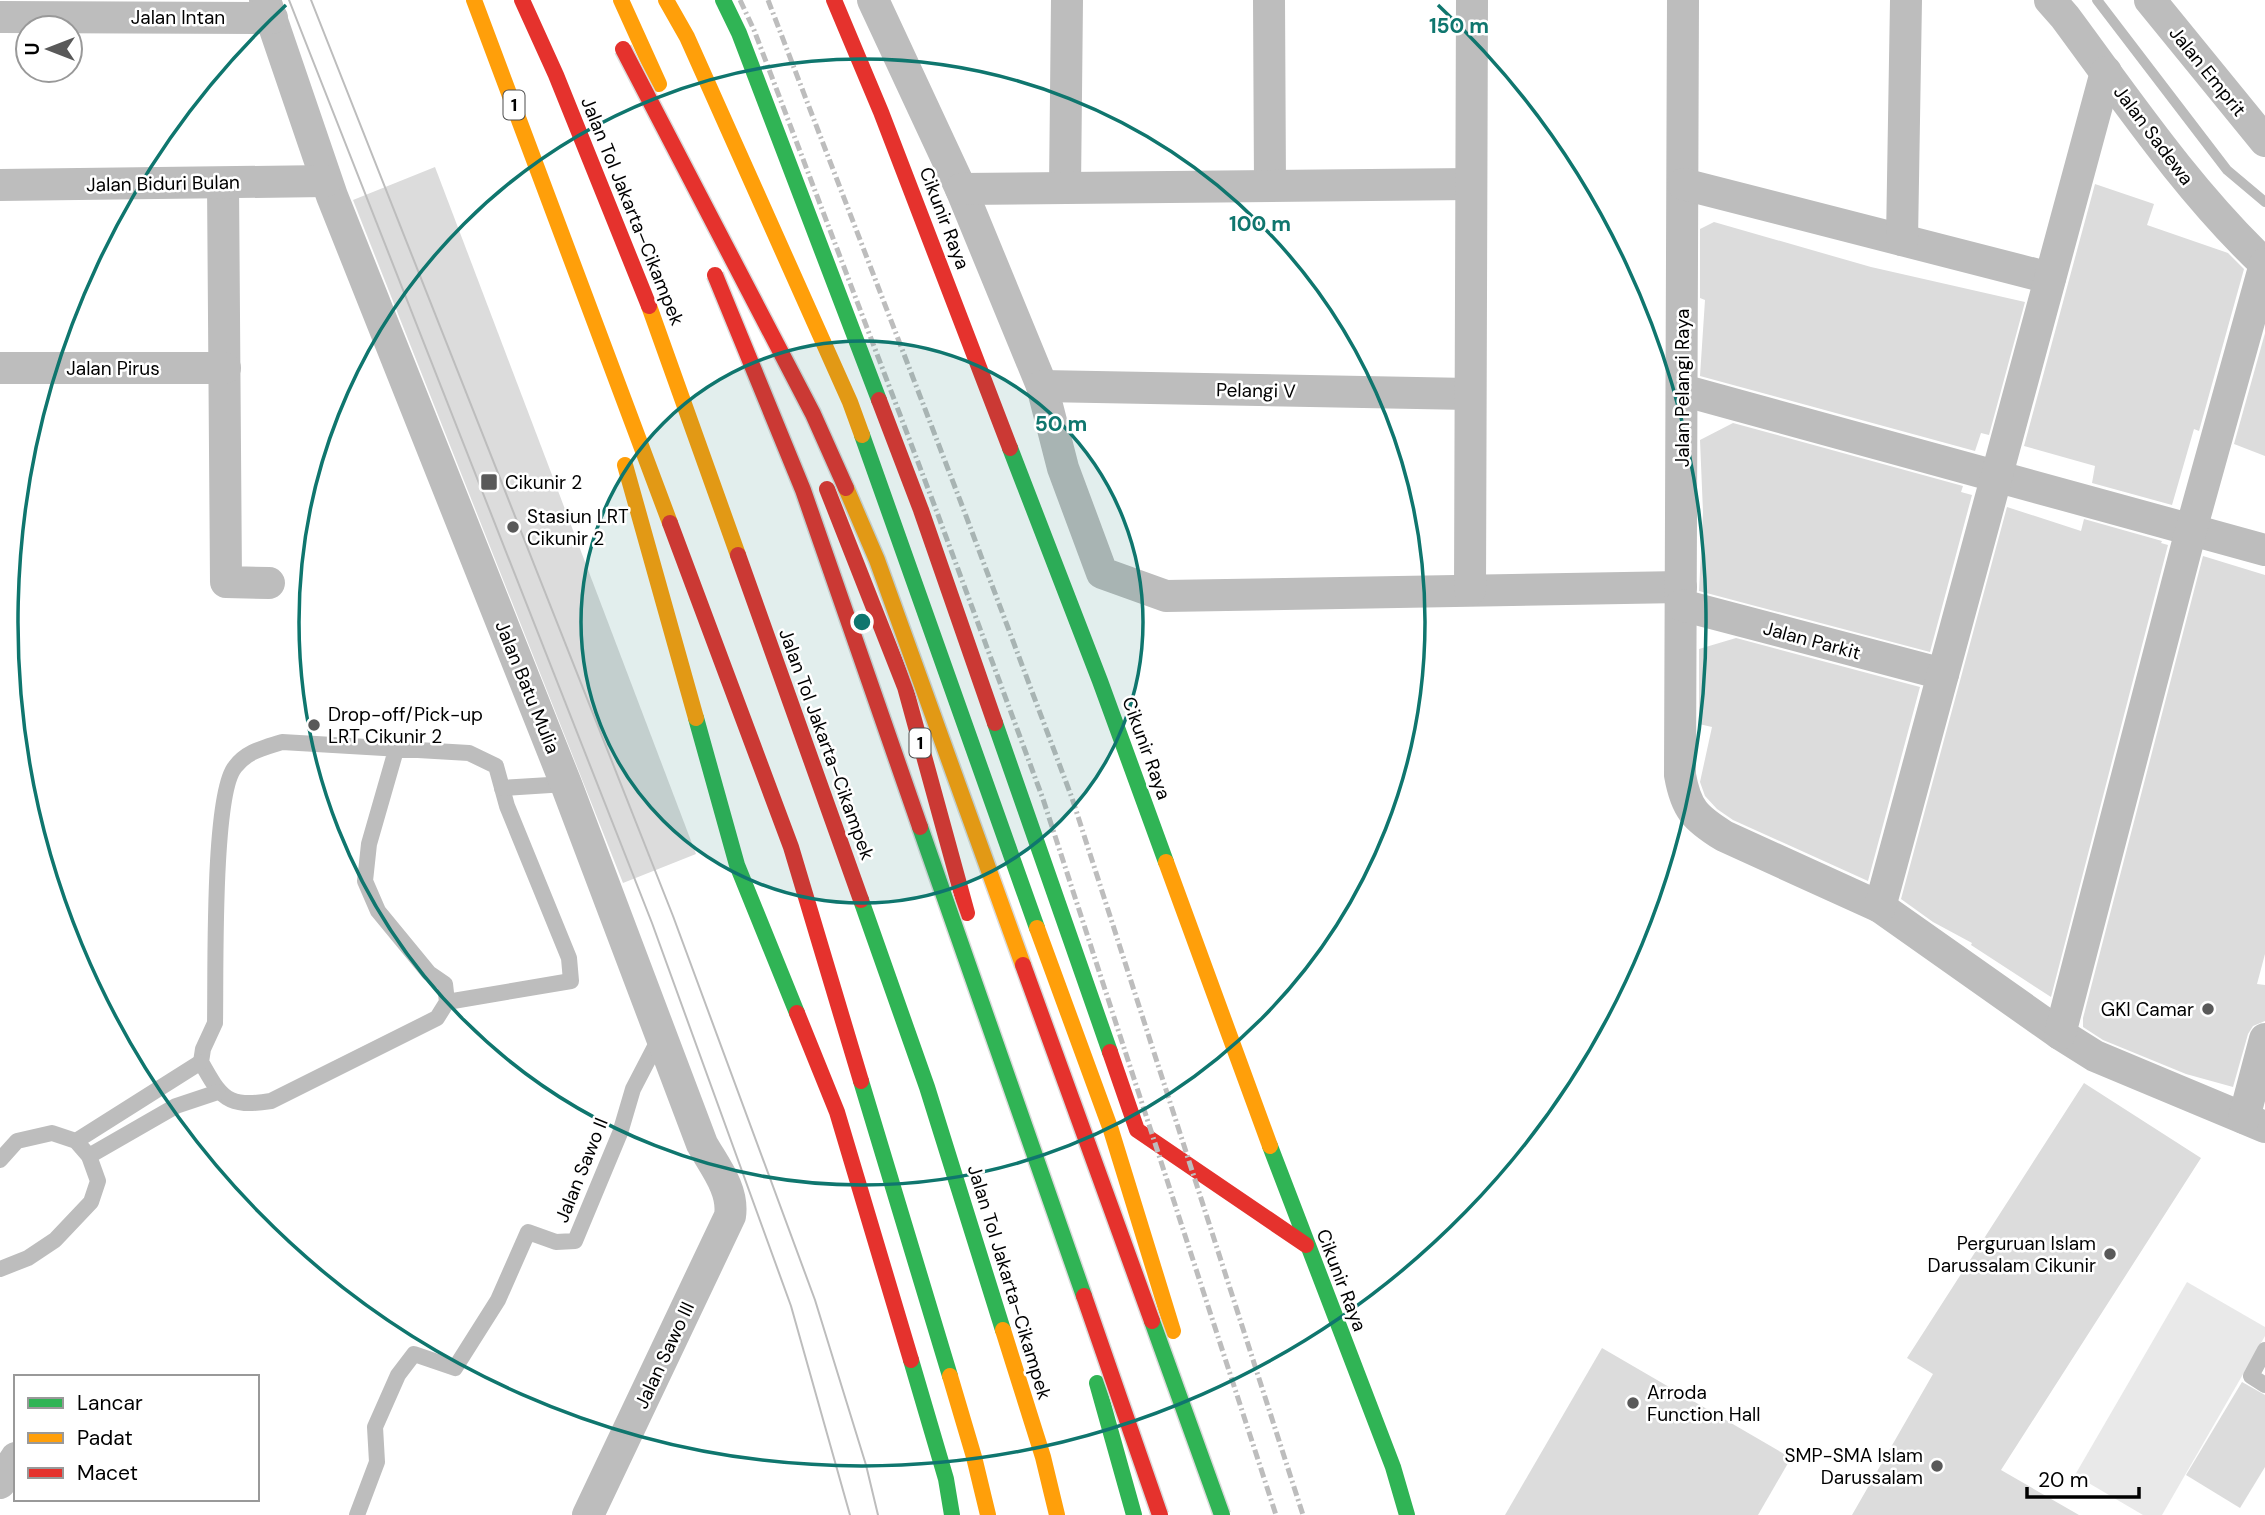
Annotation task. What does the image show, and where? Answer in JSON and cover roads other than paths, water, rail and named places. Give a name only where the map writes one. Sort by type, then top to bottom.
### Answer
[{"type":"main road","name":"1","points":[[474,0],[554,210]]},
{"type":"main road","name":"Jalan Tol Jakarta–Cikampek","points":[[522,0],[556,75],[650,309],[927,1087],[1043,1457],[1057,1515]]},
{"type":"main road","name":"1","points":[[621,0],[744,276],[905,687],[1134,1515]]},
{"type":"main road","points":[[666,0],[687,37],[850,402],[1111,1130],[1183,1362],[1236,1515]]},
{"type":"main road","points":[[723,0],[739,33],[921,510],[1137,1130],[1306,1245]]},
{"type":"main road","name":"Cikunir Raya","points":[[834,0],[881,112],[1100,681],[1306,1245],[1393,1467],[1407,1515]]},
{"type":"main road","points":[[690,213],[620,43],[813,414],[877,560],[1222,1515]]},
{"type":"main road","points":[[554,210],[606,398]]},
{"type":"main road","points":[[554,210],[792,847],[974,1457],[988,1515]]},
{"type":"main road","points":[[711,263],[808,503],[1160,1515]]},
{"type":"main road","points":[[621,451],[737,865],[837,1112],[946,1479],[951,1515]]},
{"type":"main road","points":[[1043,1457],[1048,1515]]},
{"type":"street","points":[[873,0],[961,189],[1042,386]]},
{"type":"street","points":[[1065,188],[1067,0]]},
{"type":"street","points":[[1269,0],[1270,186]]},
{"type":"street","points":[[1470,590],[1472,0]]},
{"type":"street","name":"Jalan Pelangi Raya","points":[[1684,0],[1680,775],[1684,797],[1700,821],[1724,836],[1880,907],[2095,1056],[2255,1123]]},
{"type":"street","points":[[1902,240],[1906,0]]},
{"type":"street","name":"Jalan Sadewa","points":[[2050,0],[2222,222],[2265,264]]},
{"type":"street","name":"Jalan Emprit","points":[[2150,0],[2265,141]]},
{"type":"street","name":"Jalan Intan","points":[[0,17],[268,9]]},
{"type":"street","name":"Jalan Batu Mulia","points":[[268,9],[326,181],[566,784],[702,1144],[729,1193]]},
{"type":"street","points":[[1880,907],[2106,72]]},
{"type":"street","name":"Jalan Biduri Bulan","points":[[0,185],[326,181]]},
{"type":"street","points":[[223,183],[226,582],[269,583]]},
{"type":"street","points":[[961,189],[1471,184]]},
{"type":"street","points":[[1683,184],[2050,278]]},
{"type":"street","points":[[2060,1034],[2191,530],[2265,264]]},
{"type":"street","name":"Jalan Pirus","points":[[0,368],[225,368]]},
{"type":"street","name":"Pelangi V","points":[[1042,386],[1471,394]]},
{"type":"street","name":"Jalan Parkit","points":[[1042,386],[1063,468],[1102,573],[1166,596],[1470,590],[1681,596],[1943,674]]},
{"type":"street","points":[[1682,390],[2265,550]]},
{"type":"street","points":[[2255,1123],[2265,1039]]},
{"type":"street","name":"Jalan Sawo III","points":[[588,1515],[730,1216],[732,1204],[729,1193]]},
{"type":"street","points":[[0,1483],[14,1461]]},
{"type":"lane","points":[[396,750],[369,844],[365,881],[378,911],[429,973],[445,984],[447,1002],[437,1018],[271,1101],[254,1104],[236,1102],[218,1092],[201,1062],[203,1049],[215,1023],[220,840],[225,794],[234,768],[253,751],[282,742],[469,754],[496,766],[507,806],[569,958],[571,981],[447,1002]]},
{"type":"lane","points":[[502,788],[566,784]]},
{"type":"lane","name":"Jalan Sawo II","points":[[357,1515],[377,1462],[375,1427],[398,1375],[414,1354],[455,1368],[498,1300],[528,1232],[556,1242],[575,1241],[620,1133],[633,1089],[660,1037]]},
{"type":"lane","points":[[76,1141],[201,1062]]},
{"type":"lane","points":[[89,1156],[176,1106],[218,1092]]},
{"type":"lane","points":[[0,1160],[17,1141],[51,1133],[76,1141],[89,1156],[98,1181],[91,1202],[55,1240],[28,1258],[0,1269]]},
{"type":"lane","points":[[2265,1350],[2251,1376],[2265,1385]]},
{"type":"waterway","points":[[2097,0],[2227,170],[2265,202]]},
{"type":"tram line","points":[[289,0],[652,923],[791,1306],[850,1515]]},
{"type":"tram line","points":[[311,0],[673,916],[815,1300],[866,1465],[878,1515]]},
{"type":"railway","points":[[740,0],[754,30],[935,507],[1043,799],[1276,1515]]},
{"type":"railway","points":[[768,0],[1072,798],[1303,1515]]},
{"type":"place","name":"Cikunir 2","points":[[489,482]]},
{"type":"place","name":"Stasiun LRT Cikunir 2","points":[[513,527]]},
{"type":"place","name":"Drop-off/Pick-up LRT Cikunir 2","points":[[314,725]]},
{"type":"place","name":"GKI Camar","points":[[2208,1009]]},
{"type":"place","name":"Perguruan Islam Darussalam Cikunir","points":[[2110,1254]]},
{"type":"place","name":"Arroda Function Hall","points":[[1633,1403]]},
{"type":"place","name":"SMP-SMA Islam Darussalam","points":[[1937,1466]]}]
